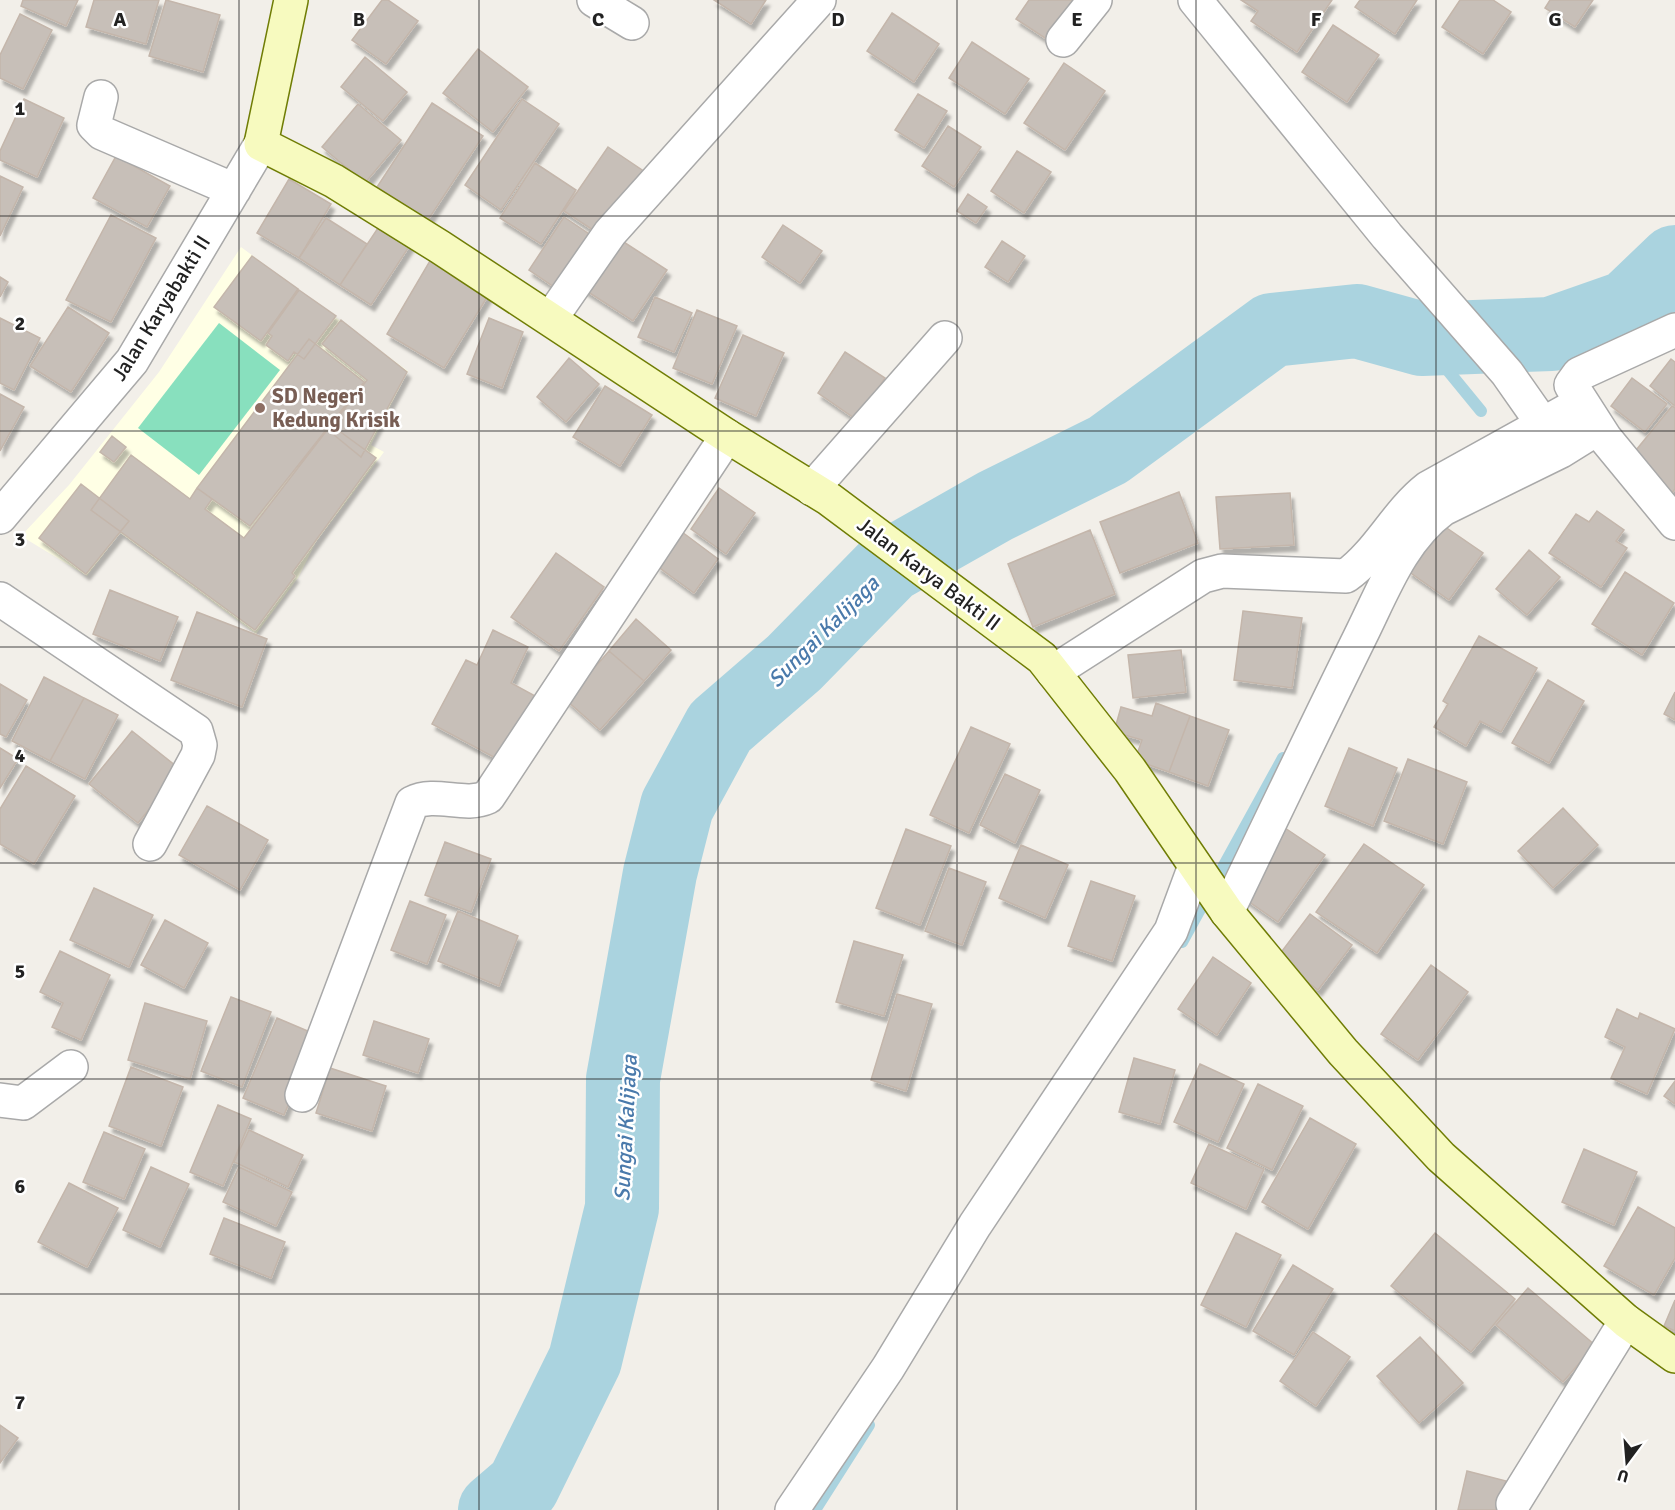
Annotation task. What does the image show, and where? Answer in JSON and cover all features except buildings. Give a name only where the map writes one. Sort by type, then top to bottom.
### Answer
[{"type":"street","points":[[261,144],[291,0]]},
{"type":"street","points":[[594,0],[632,23]]},
{"type":"street","points":[[551,318],[610,233],[819,0]]},
{"type":"street","points":[[1063,40],[1095,0]]},
{"type":"street","points":[[1195,0],[1387,236],[1507,373],[1561,451]]},
{"type":"street","points":[[101,97],[94,125],[102,133],[234,190]]},
{"type":"street","name":"Jalan Karyabakti II","points":[[0,517],[132,361],[261,144]]},
{"type":"street","name":"Jalan Karya Bakti II","points":[[261,144],[334,181],[551,318],[727,436],[821,494],[1029,648],[1053,672],[1130,770],[1210,888],[1320,1027],[1441,1157],[1626,1321],[1675,1356]]},
{"type":"street","points":[[1675,330],[1574,377],[1571,385],[1589,415],[1675,523]]},
{"type":"street","points":[[821,494],[945,338]]},
{"type":"street","points":[[1053,672],[1203,576],[1222,570],[1346,576],[1361,565],[1411,502],[1428,488],[1541,423],[1589,415]]},
{"type":"street","points":[[792,1510],[888,1368],[975,1225],[1172,932],[1210,888],[1412,538],[1425,522],[1443,509],[1561,451],[1589,415]]},
{"type":"street","points":[[302,1095],[412,803],[432,798],[472,801],[488,797],[727,436]]},
{"type":"street","points":[[0,600],[196,731],[200,744],[198,755],[150,844]]},
{"type":"street","points":[[0,1100],[24,1104],[71,1067]]},
{"type":"street","points":[[1513,1503],[1626,1321]]},
{"type":"shaded area","name":"SD Negeri Kedung Krisik","points":[[241,247],[408,371],[371,445],[384,452],[316,542],[298,578],[256,634],[120,533],[87,576],[21,536],[69,485],[159,372]]},
{"type":"green space","points":[[219,323],[280,370],[199,475],[138,428]]},
{"type":"waterway","name":"Sungai Kalijaga","points":[[495,1510],[523,1486],[585,1360],[622,1208],[623,1079],[660,873],[677,806],[720,727],[794,663],[889,566],[995,506],[1108,450],[1272,330],[1357,321],[1422,339],[1551,334],[1628,307],[1675,262]]},
{"type":"waterway","points":[[1422,339],[1481,411]]},
{"type":"waterway","points":[[1182,942],[1283,758]]},
{"type":"waterway","points":[[815,1510],[869,1425]]},
{"type":"place","name":"SD Negeri Kedung Krisik","points":[[260,408]]}]
